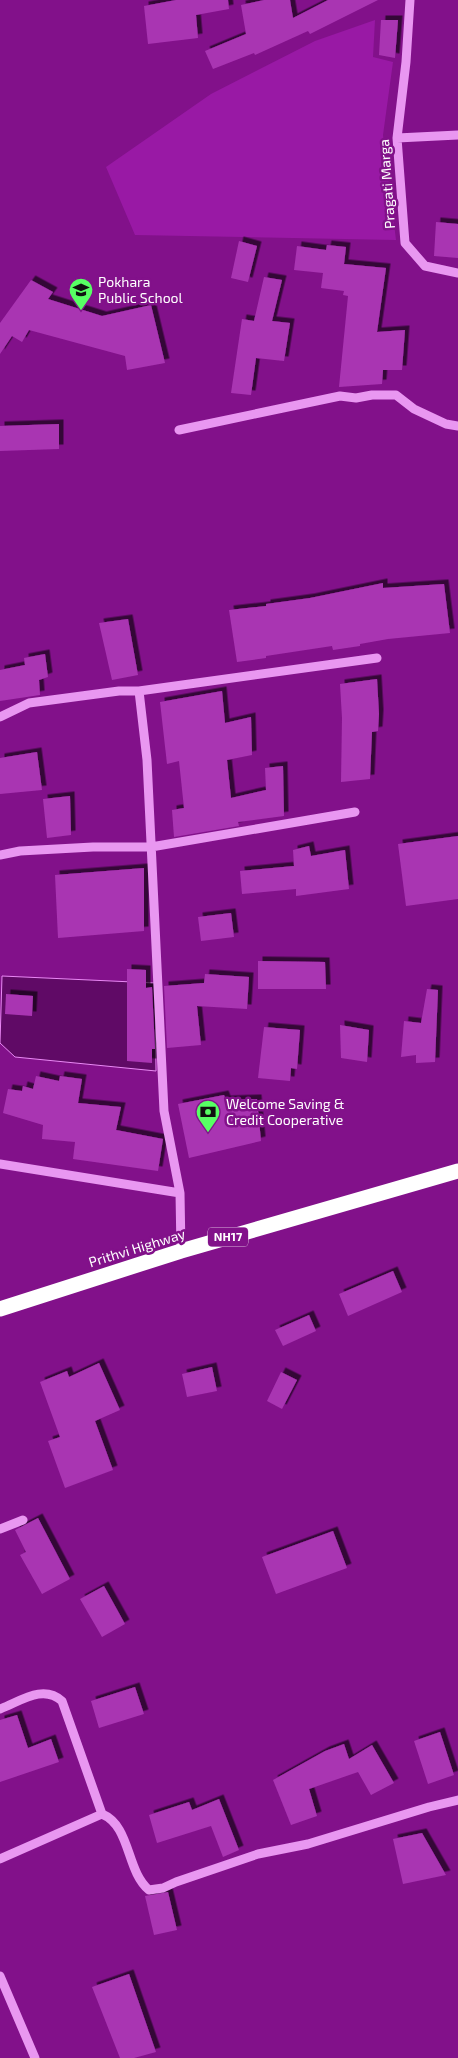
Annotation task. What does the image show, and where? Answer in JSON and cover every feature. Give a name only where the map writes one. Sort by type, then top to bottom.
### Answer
[{"type":"highway","name":"Prithvi Highway","points":[[0,1308],[181,1251],[458,1171]]},
{"type":"street","name":"Pragati Marga","points":[[410,0],[406,62],[397,138],[405,243],[425,266],[458,273]]},
{"type":"street","points":[[397,138],[458,135]]},
{"type":"street","points":[[179,430],[340,396],[356,398],[380,395],[396,395],[414,409],[446,424],[458,426]]},
{"type":"street","points":[[0,716],[29,703],[119,691],[139,691],[377,658]]},
{"type":"street","points":[[139,691],[147,760],[164,1111],[180,1193],[181,1251]]},
{"type":"street","points":[[0,855],[20,851],[75,848],[151,848],[355,812]]},
{"type":"street","points":[[0,1164],[180,1193]]},
{"type":"street","points":[[0,1529],[22,1520]]},
{"type":"street","points":[[0,1709],[41,1692],[54,1694],[62,1701],[102,1814],[110,1818],[117,1827],[138,1879],[149,1890],[163,1888],[258,1854],[308,1844],[458,1800]]},
{"type":"street","points":[[0,1859],[102,1814]]},
{"type":"street","points":[[0,1976],[35,2058]]},
{"type":"shaded area","points":[[375,20],[373,57],[393,62],[383,135],[396,240],[135,235],[106,167],[211,94],[315,41]]},
{"type":"shaded area","points":[[2,976],[155,983],[156,1071],[15,1057],[0,1043]]},
{"type":"building","points":[[176,0],[228,0],[229,9],[196,15],[198,38],[148,44],[144,6]]},
{"type":"building","points":[[264,0],[290,0],[293,18],[328,0],[378,0],[310,34],[308,31],[255,55],[254,53],[213,69],[205,51],[246,34],[241,5]]},
{"type":"building","points":[[381,20],[398,20],[395,58],[379,55]]},
{"type":"building","points":[[436,222],[458,224],[458,258],[434,256]]},
{"type":"building","points":[[239,241],[257,246],[248,282],[231,278]]},
{"type":"building","points":[[327,245],[346,247],[344,264],[386,268],[377,332],[405,330],[402,370],[383,370],[382,384],[339,387],[348,296],[343,295],[344,291],[321,288],[323,273],[294,270],[297,246],[326,250]]},
{"type":"building","points":[[264,277],[282,280],[272,321],[290,323],[284,361],[256,358],[251,395],[231,393],[242,319],[254,321]]},
{"type":"building","points":[[31,280],[53,292],[48,299],[102,316],[151,305],[165,363],[127,370],[125,356],[29,330],[22,342],[12,336],[0,354],[0,323]]},
{"type":"building","points":[[59,424],[59,449],[0,451],[0,426]]},
{"type":"building","points":[[383,583],[383,588],[444,584],[450,633],[388,639],[333,650],[332,646],[237,662],[229,610],[266,606],[266,604],[310,598]]},
{"type":"building","points":[[128,619],[138,675],[112,680],[99,623]]},
{"type":"building","points":[[45,654],[48,677],[39,680],[40,695],[0,701],[0,670],[25,665],[24,658]]},
{"type":"building","points":[[377,679],[378,731],[372,732],[370,779],[341,782],[342,718],[340,684]]},
{"type":"building","points":[[222,691],[225,723],[251,717],[252,755],[227,760],[231,798],[266,790],[265,768],[283,766],[284,816],[238,822],[239,826],[174,837],[172,810],[184,808],[179,761],[167,764],[160,702]]},
{"type":"building","points":[[37,752],[42,790],[0,794],[0,758]]},
{"type":"building","points":[[70,796],[71,835],[47,838],[43,799]]},
{"type":"building","points":[[458,836],[458,899],[406,906],[398,844]]},
{"type":"building","points":[[309,846],[311,856],[345,850],[349,889],[296,896],[296,889],[242,894],[240,871],[294,866],[293,850]]},
{"type":"building","points":[[144,868],[144,931],[58,938],[55,875]]},
{"type":"building","points":[[231,913],[234,937],[201,941],[198,917]]},
{"type":"building","points":[[258,961],[325,962],[326,989],[258,989]]},
{"type":"building","points":[[127,969],[146,970],[146,988],[152,987],[155,1049],[152,1049],[152,1063],[127,1061]]},
{"type":"building","points":[[205,974],[249,977],[247,1009],[197,1006],[201,1045],[167,1048],[164,986],[204,983]]},
{"type":"building","points":[[427,989],[438,990],[435,1062],[416,1063],[416,1055],[401,1057],[404,1021],[421,1023]]},
{"type":"building","points":[[6,994],[33,996],[32,1016],[5,1014]]},
{"type":"building","points":[[340,1025],[369,1030],[367,1062],[341,1058]]},
{"type":"building","points":[[264,1027],[300,1030],[297,1069],[291,1068],[290,1081],[258,1078]]},
{"type":"building","points":[[36,1076],[59,1081],[60,1076],[82,1079],[78,1103],[121,1107],[116,1130],[163,1139],[158,1171],[73,1159],[75,1142],[42,1139],[43,1125],[3,1113],[8,1089],[22,1091],[23,1086],[33,1089]]},
{"type":"building","points":[[224,1095],[226,1100],[257,1099],[261,1141],[189,1158],[178,1104]]},
{"type":"building","points":[[393,1271],[402,1292],[348,1316],[339,1294]]},
{"type":"building","points":[[309,1315],[316,1331],[283,1346],[275,1330]]},
{"type":"building","points":[[99,1363],[120,1410],[95,1421],[113,1470],[65,1488],[48,1441],[60,1437],[40,1382],[67,1371],[69,1377]]},
{"type":"building","points":[[212,1367],[217,1391],[187,1397],[182,1374]]},
{"type":"building","points":[[281,1372],[297,1380],[282,1409],[267,1401]]},
{"type":"building","points":[[38,1518],[70,1579],[42,1594],[20,1555],[26,1552],[15,1530]]},
{"type":"building","points":[[333,1531],[347,1568],[276,1594],[262,1557]]},
{"type":"building","points":[[104,1586],[125,1624],[102,1637],[80,1599]]},
{"type":"building","points":[[135,1687],[144,1714],[99,1728],[91,1701]]},
{"type":"building","points":[[17,1715],[28,1748],[51,1739],[59,1762],[0,1782],[0,1720]]},
{"type":"building","points":[[440,1732],[454,1775],[428,1784],[414,1741]]},
{"type":"building","points":[[344,1744],[349,1759],[372,1745],[394,1783],[371,1795],[358,1772],[309,1789],[317,1816],[291,1825],[273,1780],[325,1751]]},
{"type":"building","points":[[219,1799],[239,1850],[223,1857],[211,1826],[157,1843],[149,1815],[189,1802],[192,1810]]},
{"type":"building","points":[[422,1833],[446,1875],[403,1884],[393,1839]]},
{"type":"building","points":[[168,1892],[177,1930],[154,1935],[145,1896]]},
{"type":"building","points":[[129,1974],[156,2052],[134,2058],[120,2058],[92,1987]]},
{"type":"place","name":"Pokhara Public School","points":[[81,311]]},
{"type":"place","name":"Welcome Saving & Credit Cooperative","points":[[208,1133]]}]
